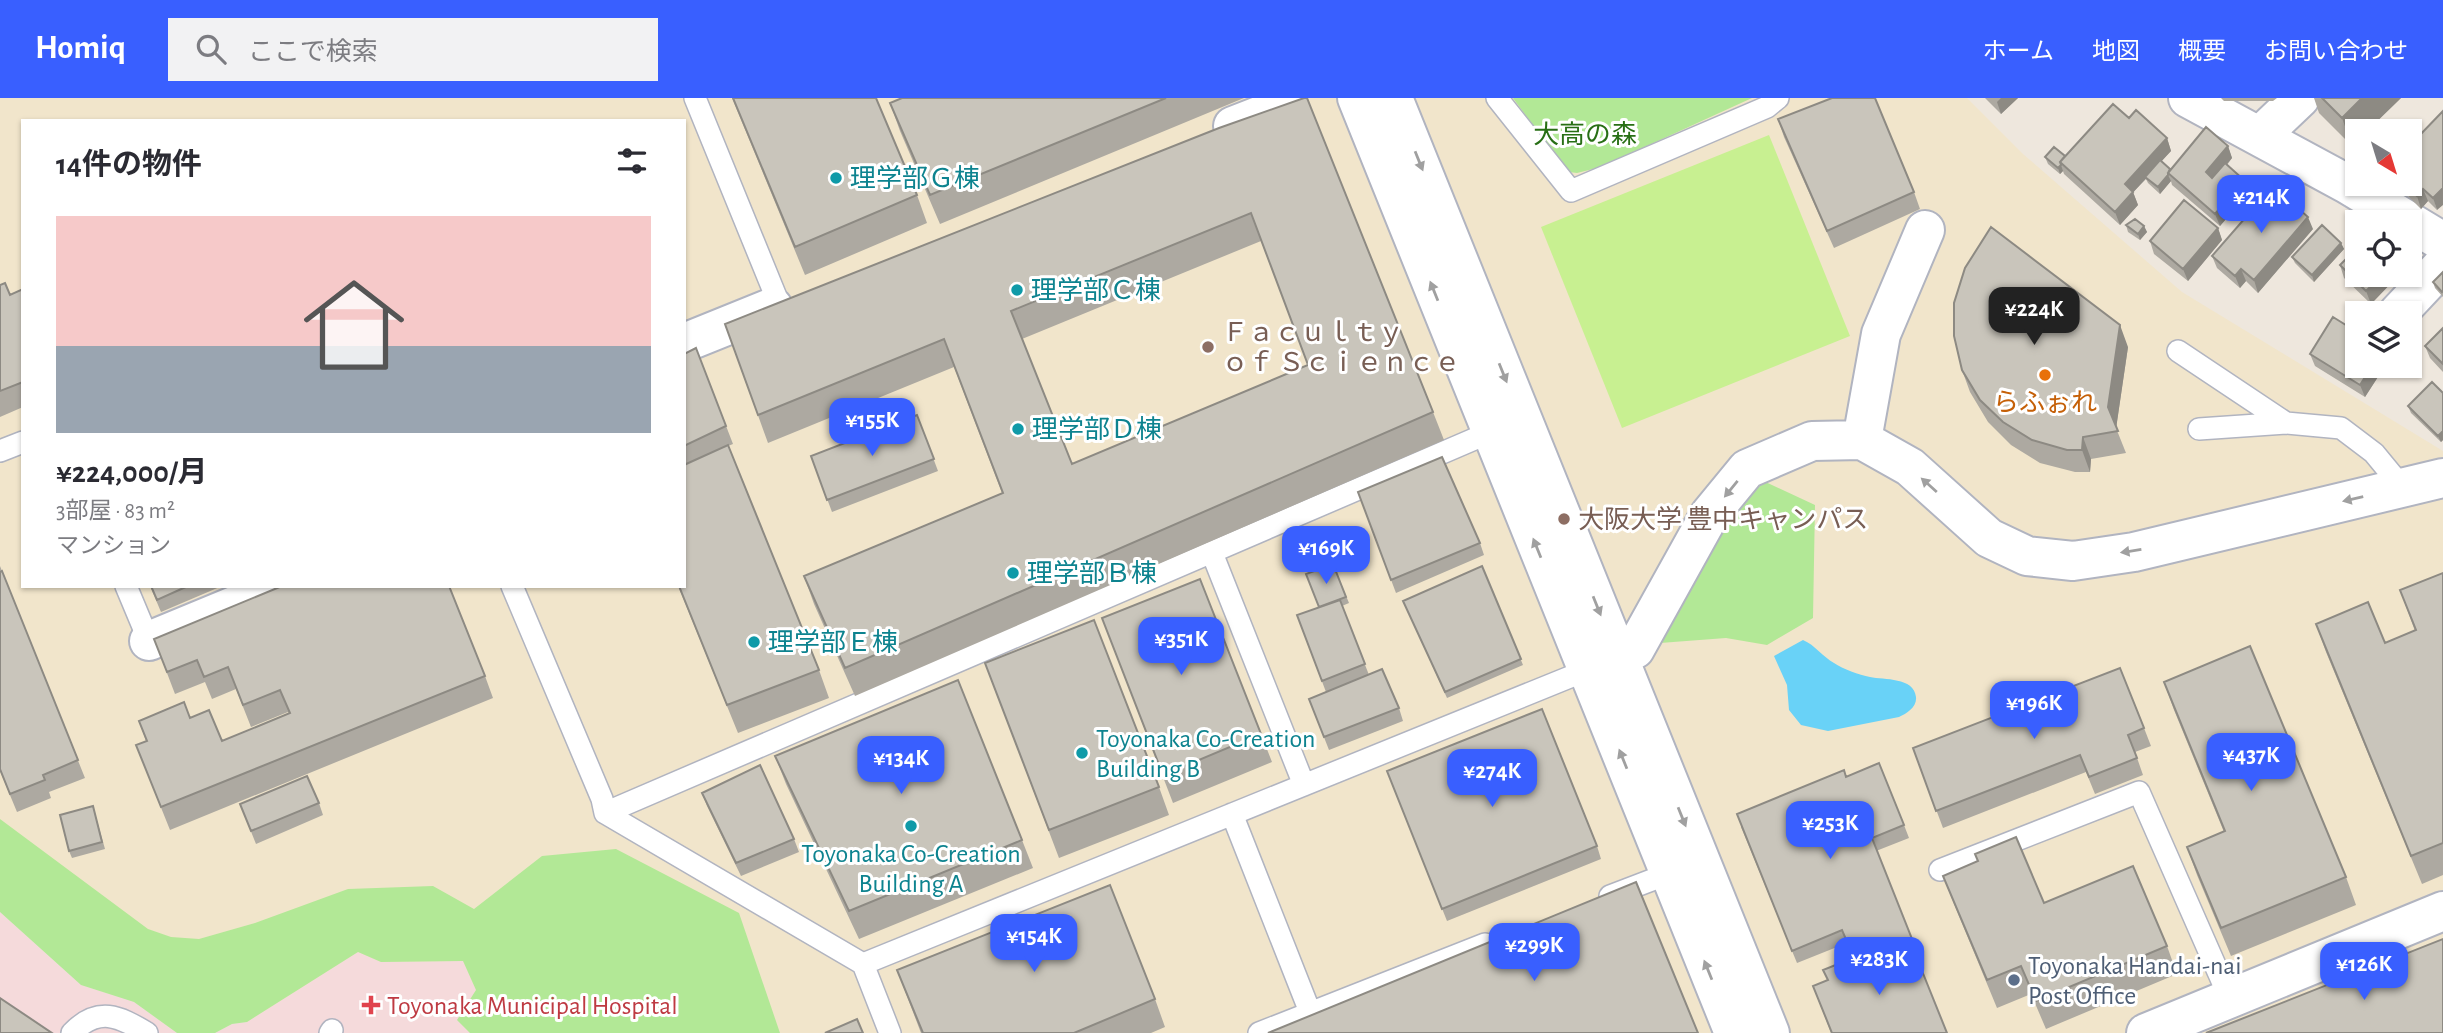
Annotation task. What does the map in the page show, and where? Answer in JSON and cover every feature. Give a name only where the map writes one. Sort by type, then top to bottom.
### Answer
[{"type":"street","points":[[1202,138],[1279,108],[1283,98]]},
{"type":"street","points":[[1357,98],[1505,425],[1685,868],[1770,1033]]},
{"type":"street","points":[[1393,98],[1505,425]]},
{"type":"street","points":[[2188,98],[2260,136],[2443,242]]},
{"type":"street","points":[[2260,136],[2300,98]]},
{"type":"street","points":[[1862,440],[1881,334],[1924,230]]},
{"type":"street","points":[[2409,301],[2443,264]]},
{"type":"street","points":[[686,341],[792,299]]},
{"type":"street","points":[[1602,664],[1634,649],[1710,514],[1747,469],[1812,441],[1862,440],[1910,467],[1989,538],[2027,556],[2073,561],[2134,552],[2443,478]]},
{"type":"street","points":[[149,641],[277,588]]},
{"type":"street","points":[[1685,868],[1734,1033]]},
{"type":"street","points":[[2146,1033],[2443,911]]},
{"type":"lane","points":[[695,98],[792,299]]},
{"type":"lane","points":[[1497,98],[1571,191],[1767,107],[1778,98]]},
{"type":"lane","points":[[2178,351],[2286,423]]},
{"type":"lane","points":[[2199,429],[2286,423],[2341,428],[2374,453],[2402,487]]},
{"type":"lane","points":[[605,813],[1505,425]]},
{"type":"lane","points":[[0,451],[21,443]]},
{"type":"lane","points":[[1212,553],[1304,785]]},
{"type":"lane","points":[[127,588],[149,641]]},
{"type":"lane","points":[[513,588],[602,799],[605,813],[863,964],[890,1033]]},
{"type":"lane","points":[[863,964],[1602,664]]},
{"type":"lane","points":[[1940,870],[2138,792],[2230,999]]},
{"type":"lane","points":[[1232,814],[1310,1012]]},
{"type":"lane","points":[[1592,903],[1685,868]]},
{"type":"lane","points":[[1259,1033],[1502,938]]},
{"type":"lane","points":[[72,1033],[91,1018],[104,1015],[127,1020],[146,1033]]},
{"type":"shaded area","name":"大阪大学 豊中キャンパス","points":[[0,98],[1967,98],[2023,154],[2182,292],[2443,451],[2443,1033],[470,1033],[457,1020],[247,1022],[0,840]]},
{"type":"shaded area","points":[[0,912],[81,985],[134,1002],[177,1033],[0,1033]]},
{"type":"shaded area","name":"Toyonaka Municipal Hospital","points":[[358,952],[381,962],[463,961],[476,990],[458,1020],[470,1033],[215,1033],[232,1024],[247,1022]]},
{"type":"green space","name":"大高の森","points":[[1513,98],[1752,98],[1601,167],[1577,173],[1569,172],[1562,166]]},
{"type":"green space","points":[[1769,135],[1850,336],[1622,428],[1541,227]]},
{"type":"green space","points":[[1759,479],[1815,505],[1813,618],[1767,645],[1726,638],[1660,643],[1700,557]]},
{"type":"green space","points":[[0,819],[148,929],[171,937],[199,939],[255,923],[348,889],[433,886],[474,909],[542,856],[616,849],[739,913],[780,1033],[470,1033],[457,1020],[476,990],[463,961],[381,962],[358,952],[247,1022],[232,1024],[215,1033],[177,1033],[134,1002],[81,985],[0,912]]},
{"type":"water","points":[[1803,640],[1846,670],[1910,686],[1916,697],[1915,704],[1899,717],[1828,731],[1801,725],[1789,710],[1787,685],[1774,656]]},
{"type":"building","name":"理学部Ｇ棟","points":[[733,98],[876,98],[917,195],[795,247]]},
{"type":"building","points":[[902,98],[1166,98],[930,195],[890,103]]},
{"type":"building","points":[[1307,98],[1433,412],[845,668],[804,576],[1003,493],[944,339],[758,415],[725,324],[1219,128]],"holes":[[[1251,213],[1308,365],[1072,464],[1011,311]]]},
{"type":"building","points":[[1832,98],[1875,98],[1914,192],[1827,231],[1778,119]]},
{"type":"building","points":[[2322,98],[2362,98],[2342,118]]},
{"type":"building","points":[[2113,104],[2129,118],[2136,110],[2167,138],[2125,184],[2133,192],[2115,212],[2060,162]]},
{"type":"building","points":[[2443,111],[2443,188],[2433,198],[2423,189],[2422,133]]},
{"type":"building","points":[[2206,127],[2228,146],[2206,172],[2212,178],[2225,163],[2244,180],[2215,214],[2168,173]]},
{"type":"building","points":[[2054,147],[2065,156],[2058,168],[2045,157]]},
{"type":"building","points":[[2160,160],[2170,169],[2158,187],[2145,177]]},
{"type":"building","points":[[2273,186],[2308,217],[2254,280],[2241,269],[2235,276],[2212,256]]},
{"type":"building","points":[[2184,200],[2218,228],[2183,269],[2150,241]]},
{"type":"building","points":[[2135,219],[2144,226],[2138,234],[2126,225]]},
{"type":"building","points":[[2322,225],[2341,243],[2312,275],[2292,257]]},
{"type":"building","name":"らふぉれ","points":[[1991,227],[2120,325],[2108,407],[2118,431],[2083,437],[2082,450],[2067,450],[2032,440],[2003,422],[1980,400],[1962,370],[1954,336],[1954,303],[1965,268]]},
{"type":"building","points":[[2443,272],[2443,291],[2442,292],[2433,282]]},
{"type":"building","points":[[5,283],[10,295],[21,290],[21,383],[0,391],[0,285]]},
{"type":"building","points":[[2333,317],[2345,324],[2345,376],[2310,354]]},
{"type":"building","points":[[2443,328],[2443,364],[2425,346]]},
{"type":"building","points":[[696,348],[726,426],[686,445],[686,353]]},
{"type":"building","points":[[2349,378],[2364,378],[2360,385]]},
{"type":"building","points":[[2432,382],[2443,393],[2443,431],[2438,436],[2408,406]]},
{"type":"building","points":[[917,415],[934,459],[827,500],[811,456]]},
{"type":"building","name":"理学部Ｅ棟","points":[[728,445],[819,670],[727,705],[680,588],[686,588],[686,464]]},
{"type":"building","points":[[1442,457],[1480,543],[1391,580],[1358,492]]},
{"type":"building","points":[[1333,564],[1346,597],[1319,607],[1306,574]]},
{"type":"building","points":[[1482,566],[1521,659],[1445,692],[1403,601]]},
{"type":"building","points":[[2,571],[78,760],[43,775],[45,780],[10,794],[0,769]]},
{"type":"building","points":[[2443,573],[2443,843],[2411,856],[2316,624],[2368,602],[2385,643],[2416,630],[2400,590]]},
{"type":"building","points":[[1200,579],[1261,734],[1163,775],[1102,618]]},
{"type":"building","points":[[152,588],[184,588],[157,600]]},
{"type":"building","points":[[277,588],[450,588],[485,676],[161,807],[136,745],[147,741],[139,721],[184,702],[190,718],[209,710],[222,741],[290,713],[280,690],[243,705],[228,667],[204,677],[197,660],[167,672],[154,639]]},
{"type":"building","points":[[1340,600],[1365,664],[1322,681],[1297,615]]},
{"type":"building","name":"Toyonaka Co-Creation Building B","points":[[1094,620],[1159,787],[1049,830],[985,663]]},
{"type":"building","points":[[2250,646],[2346,877],[2221,928],[2187,847],[2225,831],[2164,682]]},
{"type":"building","points":[[2120,668],[2144,728],[2128,735],[2137,758],[2089,777],[2080,755],[1936,811],[1913,748]]},
{"type":"building","points":[[1382,669],[1399,708],[1324,737],[1309,699]]},
{"type":"building","name":"Toyonaka Co-Creation Building A","points":[[958,680],[1022,840],[849,911],[775,756]]},
{"type":"building","points":[[1542,709],[1597,846],[1442,909],[1387,771]]},
{"type":"building","points":[[1879,763],[1904,825],[1872,838],[1912,939],[1860,960],[1858,956],[1854,958],[1842,930],[1792,951],[1737,814],[1844,770],[1846,777]]},
{"type":"building","points":[[760,765],[794,839],[736,863],[702,793]]},
{"type":"building","points":[[307,776],[319,803],[251,831],[240,804]]},
{"type":"building","points":[[93,806],[102,842],[69,851],[60,815]]},
{"type":"building","points":[[2016,837],[2044,903],[2133,866],[2167,946],[2036,1001],[2021,966],[1987,980],[1943,876],[1978,861],[1975,854]]},
{"type":"building","points":[[1636,882],[1698,1033],[1268,1033]]},
{"type":"building","points":[[1110,885],[1155,999],[1074,1033],[923,1033],[897,970]]},
{"type":"building","points":[[2443,939],[2443,1033],[2206,1033]]},
{"type":"building","points":[[1912,946],[1947,1033],[1832,1033],[1813,986],[1828,980],[1823,970],[1858,956],[1863,966]]},
{"type":"building","points":[[0,998],[52,1033],[0,1033]]},
{"type":"building","points":[[857,1019],[863,1033],[825,1033]]},
{"type":"place","name":"理学部Ｇ棟","points":[[836,178]]},
{"type":"place","name":"理学部Ｃ棟","points":[[1017,290]]},
{"type":"place","name":"Ｆａｃｕｌｔｙ ｏｆ Ｓｃｉｅｎｃｅ","points":[[1208,347]]},
{"type":"place","name":"らふぉれ","points":[[2045,375]]},
{"type":"place","name":"理学部Ｄ棟","points":[[1018,429]]},
{"type":"place","name":"大阪大学 豊中キャンパス","points":[[1564,519]]},
{"type":"place","name":"理学部Ｂ棟","points":[[1013,573]]},
{"type":"place","name":"理学部Ｅ棟","points":[[754,642]]},
{"type":"place","name":"Toyonaka Co-Creation Building B","points":[[1082,753]]},
{"type":"place","name":"Toyonaka Co-Creation Building A","points":[[911,826]]},
{"type":"place","name":"Toyonaka Handai-nai Post Office","points":[[2014,980]]},
{"type":"place","name":"Toyonaka Municipal Hospital","points":[[371,1005]]}]
